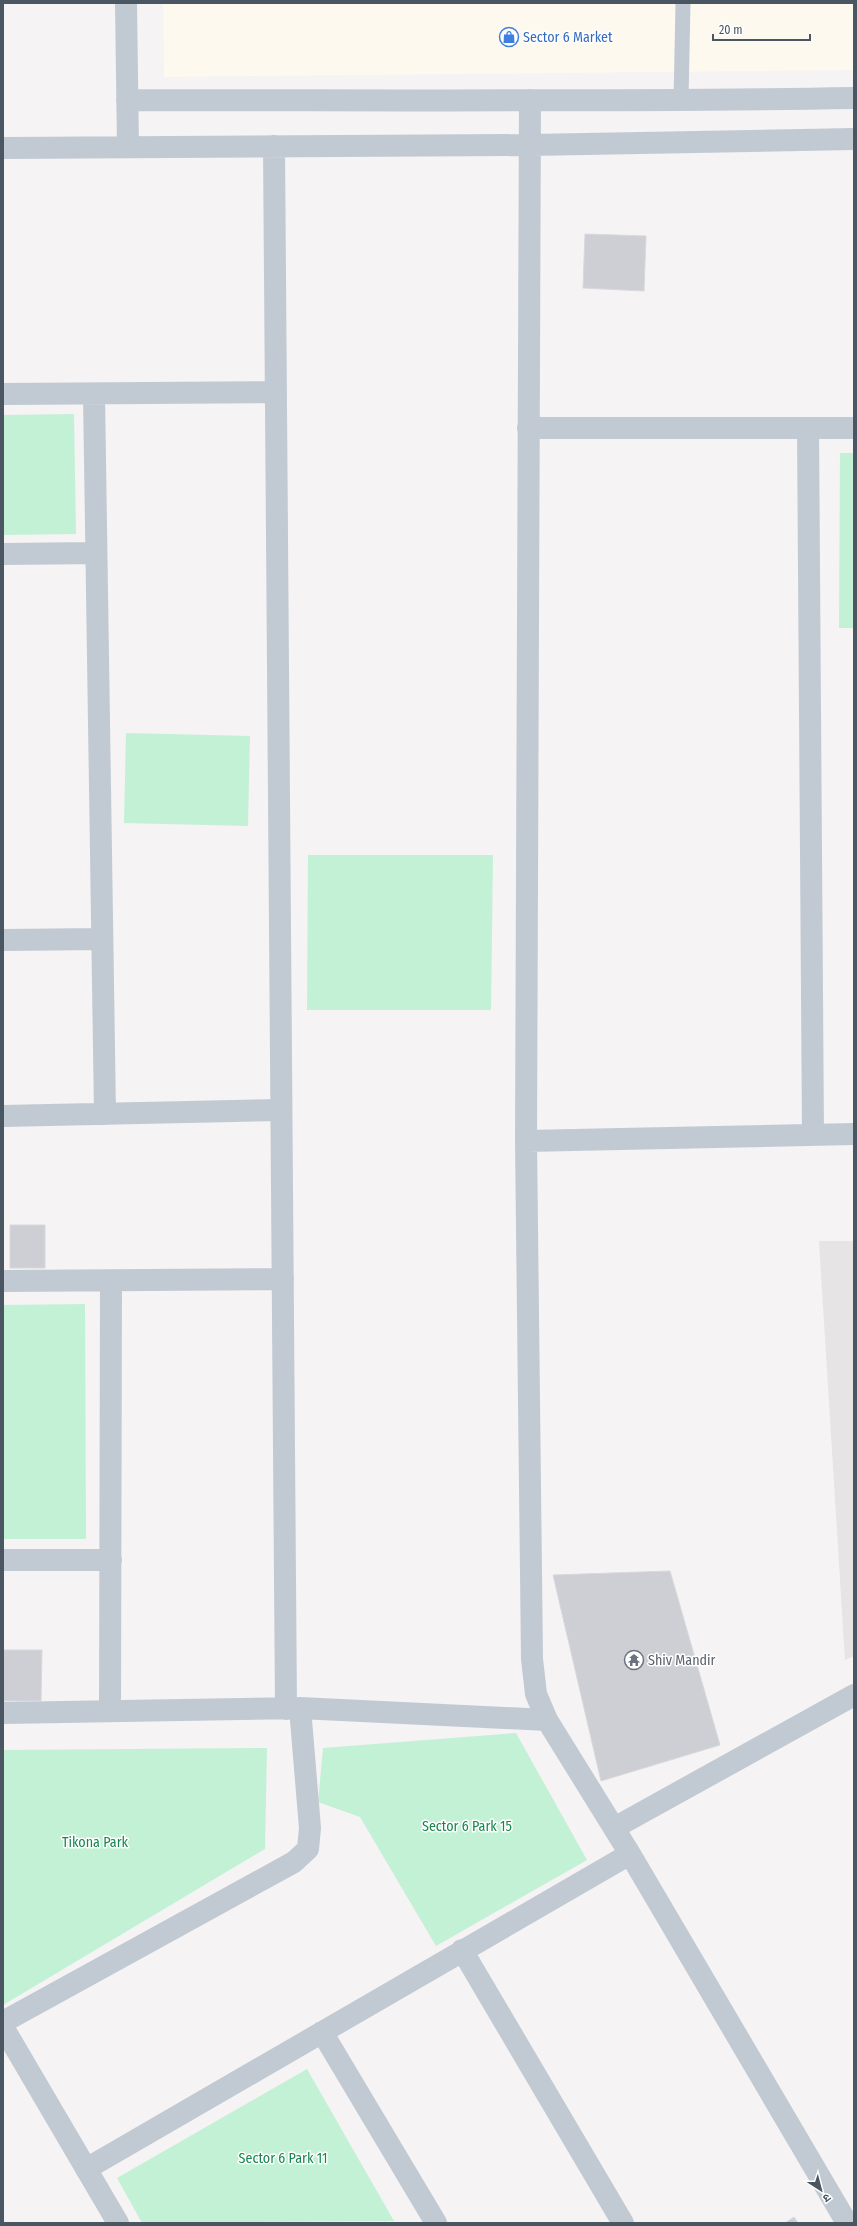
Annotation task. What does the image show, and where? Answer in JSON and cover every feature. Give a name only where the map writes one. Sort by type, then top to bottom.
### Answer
[{"type":"street","points":[[126,3],[128,147]]},
{"type":"street","points":[[127,100],[681,101],[854,98]]},
{"type":"street","points":[[530,100],[526,1141],[532,1659],[536,1694],[547,1720],[630,1854],[847,2223]]},
{"type":"street","points":[[3,148],[530,145],[854,139]]},
{"type":"street","points":[[3,2022],[294,1862],[308,1849],[310,1828],[293,1709],[283,1279],[274,146]]},
{"type":"street","points":[[3,394],[94,395],[276,392]]},
{"type":"street","points":[[94,395],[105,1114]]},
{"type":"street","points":[[528,428],[854,428]]},
{"type":"street","points":[[808,428],[813,1135]]},
{"type":"street","points":[[3,554],[96,553]]},
{"type":"street","points":[[3,940],[102,939]]},
{"type":"street","points":[[3,1116],[281,1110]]},
{"type":"street","points":[[526,1141],[854,1134]]},
{"type":"street","points":[[3,1281],[283,1279]]},
{"type":"street","points":[[110,1711],[111,1280]]},
{"type":"street","points":[[3,1560],[111,1560]]},
{"type":"street","points":[[614,1828],[854,1695]]},
{"type":"street","points":[[3,1713],[293,1709],[547,1720]]},
{"type":"street","points":[[86,2169],[630,1854]]},
{"type":"street","points":[[462,1950],[623,2223]]},
{"type":"street","points":[[3,2027],[118,2223]]},
{"type":"street","points":[[322,2032],[431,2221]]},
{"type":"lane","points":[[681,101],[683,3]]},
{"type":"shaded area","name":"Sector 6 Market","points":[[163,3],[854,3],[854,70],[164,77]]},
{"type":"shaded area","points":[[819,1241],[854,1241],[854,1656],[845,1660]]},
{"type":"green space","points":[[74,414],[76,534],[3,535],[3,415]]},
{"type":"green space","points":[[840,453],[854,453],[854,628],[839,628]]},
{"type":"green space","points":[[126,733],[250,736],[248,826],[124,823]]},
{"type":"green space","points":[[308,855],[493,855],[491,1010],[307,1010]]},
{"type":"green space","points":[[85,1304],[86,1539],[3,1539],[3,1305]]},
{"type":"green space","name":"Sector 6 Park 15","points":[[516,1733],[587,1860],[436,1946],[360,1817],[318,1802],[323,1748]]},
{"type":"green space","name":"Tikona Park","points":[[267,1748],[265,1849],[3,2005],[3,1750]]},
{"type":"green space","name":"Sector 6 Park 11","points":[[307,2069],[394,2221],[142,2223],[117,2178]]},
{"type":"building","points":[[585,234],[646,236],[644,291],[583,288]]},
{"type":"building","points":[[10,1225],[45,1225],[45,1268],[10,1268]]},
{"type":"building","name":"Shiv Mandir","points":[[670,1571],[720,1745],[601,1781],[553,1575]]},
{"type":"building","points":[[3,1650],[42,1650],[41,1701],[3,1701]]},
{"type":"building","points":[[794,2217],[798,2223],[785,2223]]},
{"type":"place","name":"Sector 6 Market","points":[[509,37]]},
{"type":"place","name":"Shiv Mandir","points":[[634,1660]]}]
